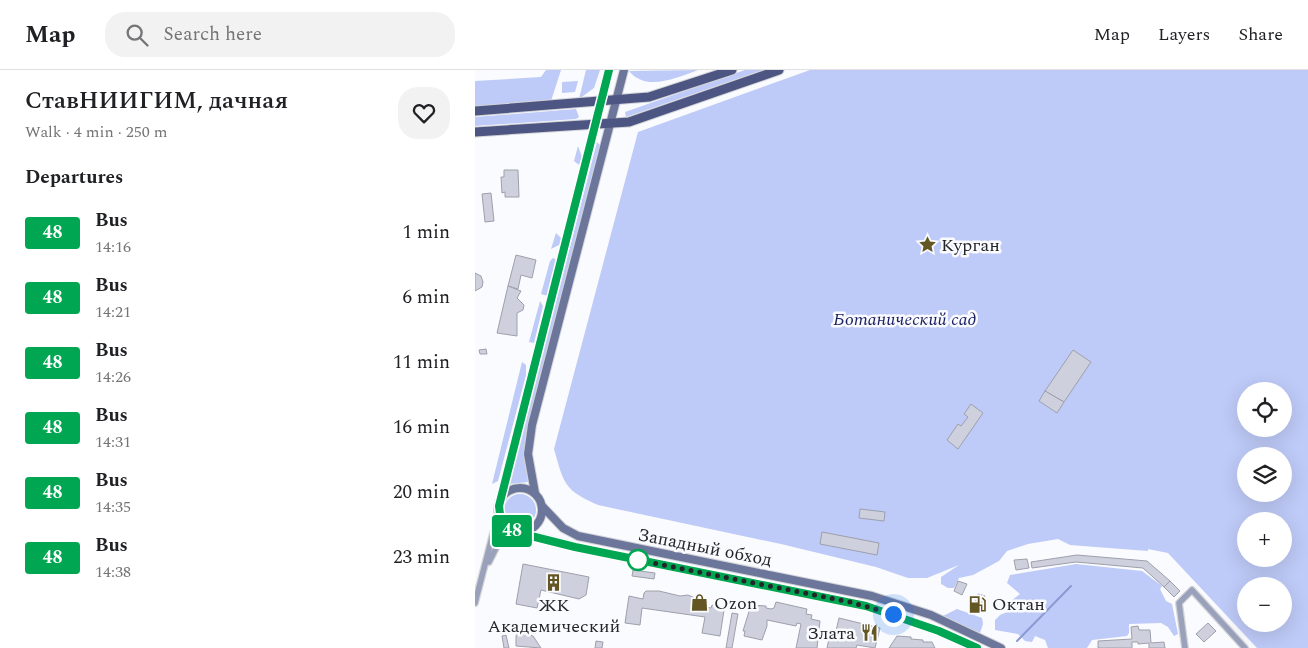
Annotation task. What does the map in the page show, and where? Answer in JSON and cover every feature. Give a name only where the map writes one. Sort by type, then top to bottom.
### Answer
[{"type":"main road","points":[[609,70],[498,514],[501,522],[518,532],[593,552],[866,606],[939,631],[977,648]]},
{"type":"main road","points":[[518,532],[529,531],[540,521],[542,506],[535,493],[528,454],[532,425],[624,70]]},
{"type":"main road","points":[[475,111],[616,101],[664,94],[732,70]]},
{"type":"main road","points":[[475,132],[610,125],[629,122],[779,70]]},
{"type":"main road","points":[[502,498],[513,489],[521,488],[535,493]]},
{"type":"main road","name":"Западный обход","points":[[542,506],[563,528],[595,540],[872,596],[931,615],[1001,648]]},
{"type":"street","points":[[475,603],[498,514]]},
{"type":"street","points":[[481,579],[485,576],[495,546],[500,540],[518,532]]},
{"type":"street","points":[[1185,648],[1179,602],[1192,590],[1245,648]]},
{"type":"green space","points":[[546,70],[561,70],[551,101],[475,107],[475,81],[541,77]]},
{"type":"green space","points":[[586,70],[600,70],[594,88],[579,99]]},
{"type":"green space","points":[[698,70],[671,79],[653,82],[644,81],[629,71]]},
{"type":"green space","points":[[745,70],[763,70],[626,117],[625,112]]},
{"type":"green space","name":"Ботанический сад","points":[[810,70],[1308,70],[1308,648],[1257,648],[1242,632],[1292,632],[1292,577],[1237,577],[1237,627],[1168,553],[1148,549],[1148,551],[1070,545],[1058,539],[1028,544],[1007,551],[999,561],[973,575],[959,578],[954,588],[948,588],[941,584],[941,577],[959,565],[927,578],[908,578],[876,567],[781,544],[598,505],[578,495],[567,484],[560,470],[554,449],[638,132]]},
{"type":"green space","points":[[578,81],[575,92],[562,93],[562,82]]},
{"type":"green space","points":[[576,109],[579,117],[576,119],[475,126],[475,117]]},
{"type":"green space","points":[[597,142],[600,145],[526,432],[524,454],[528,482],[509,484]]},
{"type":"green space","points":[[578,146],[582,157],[579,165],[574,161]]},
{"type":"green space","points":[[556,233],[561,238],[561,244],[551,249]]},
{"type":"green space","points":[[553,258],[557,260],[548,296],[541,294],[550,261]]},
{"type":"green space","points":[[540,301],[543,306],[534,343],[529,342]]},
{"type":"green space","points":[[522,362],[526,365],[526,375],[498,481],[492,484]]},
{"type":"green space","points":[[520,494],[532,498],[536,510],[532,522],[520,526],[508,522],[504,510],[508,498]]},
{"type":"green space","points":[[1076,564],[1142,571],[1162,586],[1160,589],[1166,601],[1172,604],[1178,634],[1174,636],[1168,627],[1161,623],[1129,624],[1127,636],[1092,640],[1087,648],[1048,648],[1045,640],[1035,636],[1032,642],[1025,641],[1018,634],[995,630],[995,620],[1000,615],[1012,610],[1012,600],[1020,594],[1007,583],[1010,575]]},
{"type":"green space","points":[[957,609],[982,618],[983,624],[980,633],[943,616]]},
{"type":"building","points":[[504,170],[518,170],[519,197],[505,197],[505,192],[502,193],[501,177],[504,177]]},
{"type":"building","points":[[491,193],[494,221],[485,222],[482,194]]},
{"type":"building","points":[[516,255],[536,260],[532,278],[521,275],[518,289],[508,286]]},
{"type":"building","points":[[475,273],[481,276],[483,282],[482,287],[475,291]]},
{"type":"building","points":[[508,286],[521,291],[517,298],[524,305],[523,310],[517,313],[517,336],[497,333]]},
{"type":"building","points":[[486,349],[487,354],[480,354],[479,350]]},
{"type":"building","points":[[1073,350],[1091,362],[1064,402],[1045,391]]},
{"type":"building","points":[[1045,391],[1064,402],[1057,413],[1039,401]]},
{"type":"building","points":[[971,404],[983,413],[958,449],[947,440],[958,424],[961,426],[968,417],[964,414]]},
{"type":"building","points":[[860,509],[885,512],[884,521],[859,518]]},
{"type":"building","points":[[822,532],[879,543],[877,555],[820,544]]},
{"type":"building","points":[[1077,555],[1147,561],[1170,581],[1164,587],[1143,568],[1076,562],[1032,568],[1031,562]]},
{"type":"building","points":[[1027,559],[1029,568],[1016,570],[1014,560]]},
{"type":"building","name":"ЖК Академический","points":[[523,564],[589,577],[586,595],[579,599],[541,590],[537,608],[516,604]]},
{"type":"building","points":[[633,570],[655,573],[654,579],[632,576]]},
{"type":"building","points":[[958,581],[967,584],[962,595],[954,591]]},
{"type":"building","points":[[1170,581],[1180,591],[1174,597],[1164,587]]},
{"type":"building","points":[[646,591],[659,591],[680,596],[688,595],[702,601],[701,606],[711,608],[712,605],[724,610],[720,636],[702,633],[705,617],[642,608],[640,625],[625,623],[629,596],[643,599]]},
{"type":"building","points":[[978,594],[985,596],[979,610],[973,608]]},
{"type":"building","points":[[776,602],[807,609],[806,614],[812,615],[811,619],[820,621],[817,648],[796,648],[801,624],[797,623],[796,626],[767,620],[762,640],[744,636],[745,631],[743,631],[751,605],[766,606],[766,608],[771,609],[774,608]]},
{"type":"building","points":[[732,613],[738,614],[732,648],[726,648]]},
{"type":"building","points":[[839,618],[880,628],[875,648],[857,645],[856,648],[827,648],[831,630],[836,631]]},
{"type":"building","points":[[1208,623],[1216,631],[1204,642],[1196,634]]},
{"type":"building","points":[[1138,626],[1139,630],[1150,630],[1151,643],[1164,642],[1165,648],[1149,648],[1149,643],[1138,644],[1138,642],[1132,642],[1132,648],[1098,648],[1098,641],[1132,639],[1131,627]]},
{"type":"building","points":[[526,632],[526,634],[533,636],[541,648],[516,646],[516,636],[518,633]]},
{"type":"building","points":[[506,635],[509,648],[504,648],[502,636]]},
{"type":"building","points":[[897,636],[911,637],[911,639],[923,640],[923,642],[932,642],[935,648],[889,648]]},
{"type":"building","points":[[596,641],[603,642],[602,648],[595,648]]},
{"type":"waterway","points":[[1017,641],[1071,586]]},
{"type":"bus line","name":"48","points":[[609,70],[499,506],[498,514],[501,522],[515,532],[575,547],[866,606],[939,631],[977,648]]},
{"type":"place","name":"Курган","points":[[927,245]]},
{"type":"place","name":"ЖК Академический","points":[[554,582]]},
{"type":"place","name":"Ozon","points":[[700,603]]},
{"type":"place","name":"Октан","points":[[978,604]]},
{"type":"place","name":"Злата","points":[[869,633]]},
{"type":"route","points":[[638,560],[850,602],[893,614]]}]
